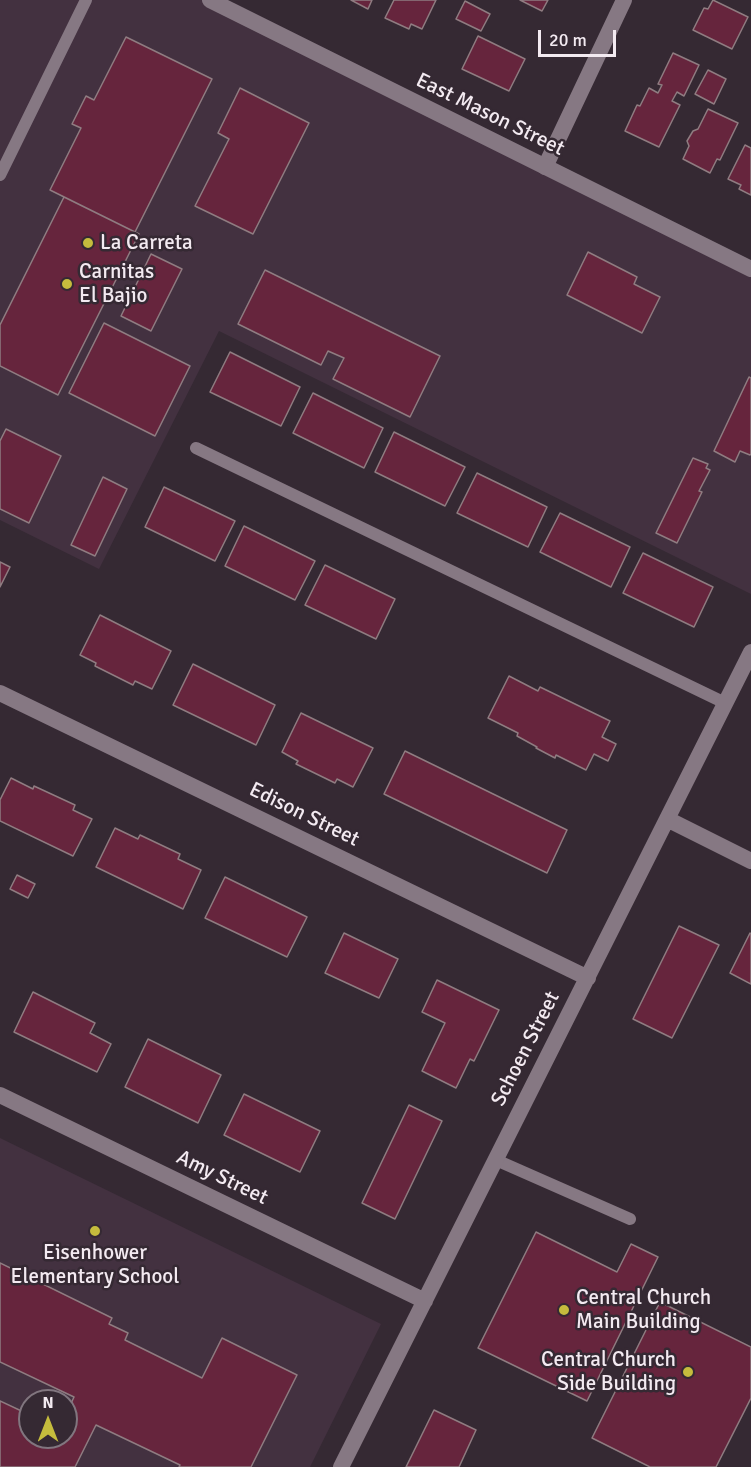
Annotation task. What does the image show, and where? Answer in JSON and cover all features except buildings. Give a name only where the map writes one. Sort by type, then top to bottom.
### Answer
[{"type":"street","name":"East Mason Street","points":[[210,0],[751,270]]},
{"type":"street","points":[[545,167],[624,0]]},
{"type":"street","name":"Schoen Street","points":[[341,1467],[751,652]]},
{"type":"street","name":"Edison Street","points":[[0,693],[588,978]]},
{"type":"street","points":[[667,819],[751,861]]},
{"type":"street","name":"Amy Street","points":[[0,1095],[425,1301]]},
{"type":"lane","points":[[0,176],[86,0]]},
{"type":"lane","points":[[196,448],[725,703]]},
{"type":"lane","points":[[496,1160],[630,1219]]},
{"type":"shaded area","points":[[0,0],[210,0],[751,269],[751,594],[219,331],[99,569],[0,520]]},
{"type":"shaded area","name":"Eisenhower Elementary School","points":[[0,1138],[381,1324],[310,1467],[0,1467]]},
{"type":"place","name":"La Carreta","points":[[88,243]]},
{"type":"place","name":"Carnitas El Bajio","points":[[67,284]]},
{"type":"place","name":"Eisenhower Elementary School","points":[[95,1231]]},
{"type":"place","name":"Central Church Main Building","points":[[564,1310]]},
{"type":"place","name":"Central Church Side Building","points":[[688,1372]]}]
